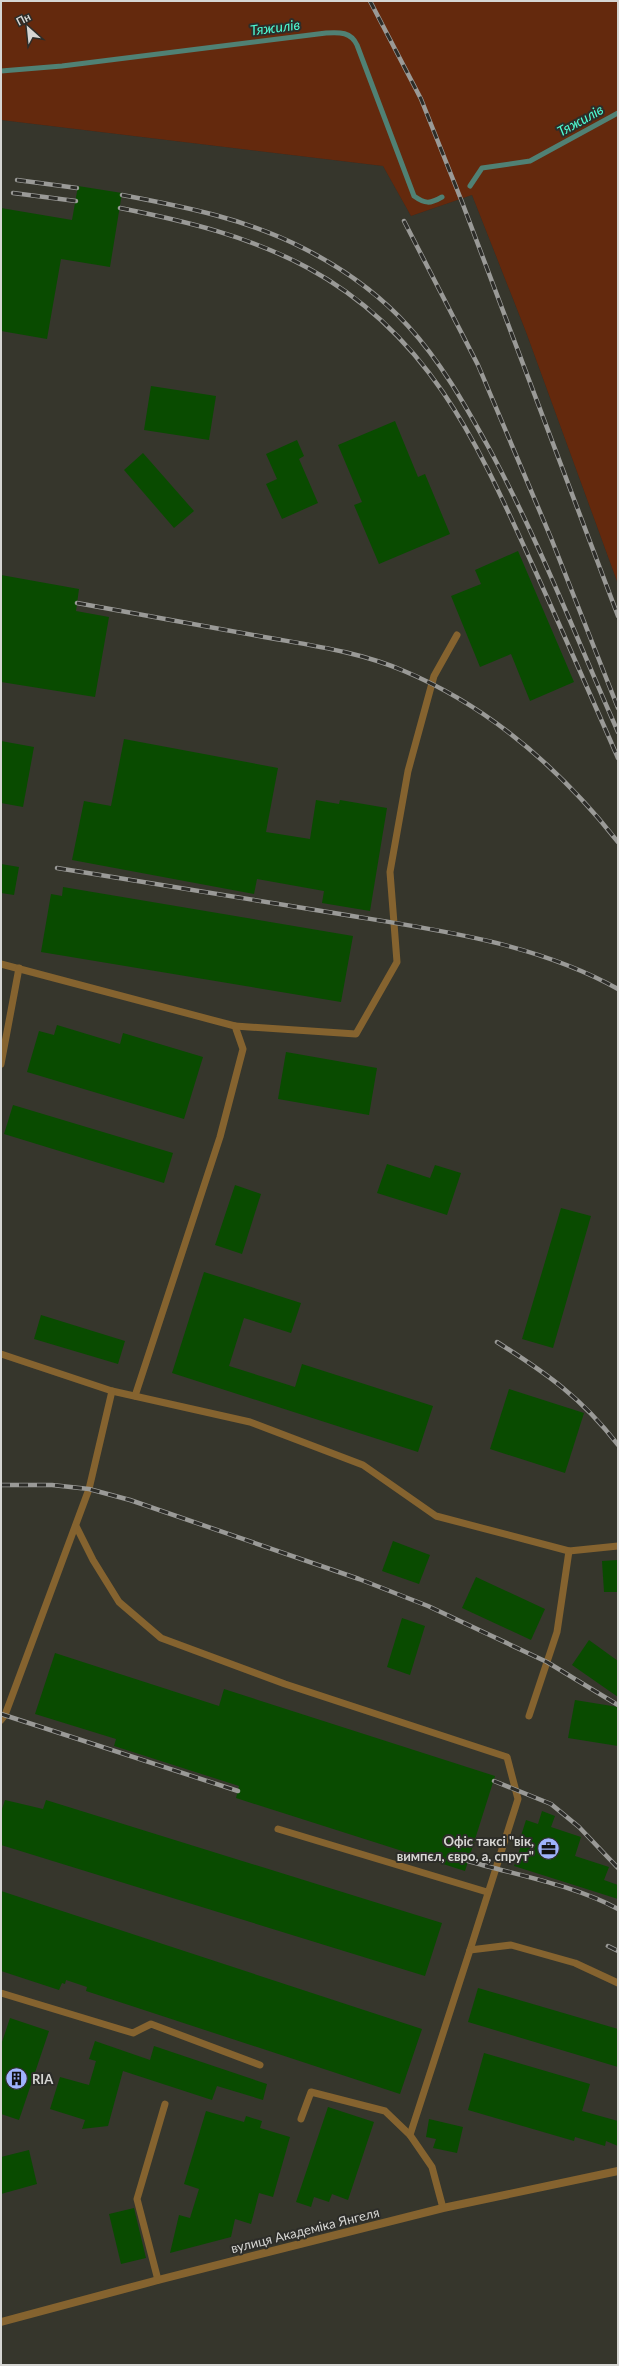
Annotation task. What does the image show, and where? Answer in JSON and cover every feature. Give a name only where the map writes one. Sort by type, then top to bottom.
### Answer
[{"type":"street","name":"вулиця Академіка Янгеля","points":[[1,2322],[158,2280],[443,2208],[618,2171]]},
{"type":"lane","points":[[1,964],[235,1026],[356,1034],[397,962],[390,872],[408,771],[434,676],[457,635]]},
{"type":"lane","points":[[1,1064],[19,968]]},
{"type":"lane","points":[[135,1396],[220,1137],[243,1049],[235,1026]]},
{"type":"lane","points":[[1,1354],[112,1391],[250,1422],[363,1465],[436,1516],[569,1551],[618,1546]]},
{"type":"lane","points":[[1,1720],[5,1715],[89,1489],[112,1391]]},
{"type":"lane","points":[[76,1526],[93,1560],[119,1602],[161,1638],[285,1684],[507,1757],[518,1799],[410,2135]]},
{"type":"lane","points":[[529,1716],[557,1632],[569,1551]]},
{"type":"lane","points":[[278,1828],[487,1892]]},
{"type":"lane","points":[[470,1950],[511,1945],[575,1963],[618,1983]]},
{"type":"lane","points":[[1,1993],[133,2033],[151,2024],[260,2065]]},
{"type":"lane","points":[[301,2119],[311,2092],[385,2111],[410,2135],[432,2167],[443,2208]]},
{"type":"lane","points":[[158,2280],[137,2199],[165,2104]]},
{"type":"shaded area","points":[[1,1],[618,1],[618,584],[526,332],[472,195],[411,216],[383,166],[1,120]]},
{"type":"shaded area","points":[[1,120],[383,166],[411,216],[472,195],[526,332],[618,584],[618,2365],[1,2365]]},
{"type":"building","points":[[78,186],[122,193],[110,267],[61,259],[47,339],[1,331],[1,208],[72,220]]},
{"type":"building","points":[[151,386],[216,396],[209,440],[144,430]]},
{"type":"building","points":[[395,421],[418,477],[425,474],[450,534],[379,564],[354,505],[362,502],[338,445]]},
{"type":"building","points":[[297,440],[304,456],[299,459],[318,503],[282,519],[266,484],[277,479],[266,454]]},
{"type":"building","points":[[143,453],[194,511],[174,528],[124,470]]},
{"type":"building","points":[[518,551],[574,682],[530,701],[511,654],[480,667],[451,596],[481,584],[475,570]]},
{"type":"building","points":[[1,575],[79,589],[76,611],[109,617],[95,697],[1,682]]},
{"type":"building","points":[[124,739],[278,768],[266,832],[310,839],[316,800],[339,804],[340,800],[387,808],[370,911],[322,903],[324,891],[257,879],[254,894],[72,860],[84,801],[111,806]]},
{"type":"building","points":[[1,741],[34,747],[23,807],[1,803]]},
{"type":"building","points":[[1,864],[19,867],[14,895],[1,893]]},
{"type":"building","points":[[63,887],[353,936],[341,1002],[41,952],[51,894],[62,896]]},
{"type":"building","points":[[57,1025],[120,1044],[123,1033],[203,1057],[184,1119],[27,1072],[39,1031],[54,1035]]},
{"type":"building","points":[[286,1052],[377,1068],[369,1115],[278,1099]]},
{"type":"building","points":[[13,1105],[173,1153],[164,1183],[4,1134]]},
{"type":"building","points":[[387,1164],[430,1178],[435,1165],[461,1173],[447,1215],[377,1193]]},
{"type":"building","points":[[235,1185],[261,1194],[242,1254],[215,1245]]},
{"type":"building","points":[[561,1208],[591,1216],[553,1348],[522,1339]]},
{"type":"building","points":[[204,1272],[301,1303],[291,1333],[244,1318],[229,1366],[295,1387],[302,1364],[433,1406],[418,1452],[172,1373]]},
{"type":"building","points":[[41,1315],[125,1341],[118,1364],[34,1339]]},
{"type":"building","points":[[509,1389],[584,1413],[565,1473],[490,1449]]},
{"type":"building","points":[[393,1541],[430,1555],[419,1584],[382,1571]]},
{"type":"building","points":[[618,1560],[618,1592],[604,1592],[602,1561]]},
{"type":"building","points":[[476,1577],[545,1609],[531,1640],[462,1608]]},
{"type":"building","points":[[402,1618],[425,1626],[410,1675],[387,1667]]},
{"type":"building","points":[[589,1640],[618,1661],[618,1697],[572,1665]]},
{"type":"building","points":[[55,1653],[219,1706],[224,1689],[495,1776],[465,1871],[236,1798],[239,1786],[114,1746],[116,1739],[35,1714]]},
{"type":"building","points":[[575,1700],[618,1707],[618,1746],[568,1738]]},
{"type":"building","points":[[5,1800],[43,1809],[46,1800],[442,1923],[425,1976],[1,1845],[1,1812]]},
{"type":"building","name":"Офіс таксі \"вік, вимпєл, євро, а, спрут\"","points":[[542,1811],[555,1816],[551,1827],[581,1837],[575,1856],[609,1867],[604,1880],[618,1885],[618,1899],[514,1866],[523,1840],[520,1839],[526,1820],[538,1824]]},
{"type":"building","points":[[1,1891],[422,2029],[400,2094],[86,1991],[87,1987],[66,1980],[65,1984],[62,1983],[59,1990],[1,1971]]},
{"type":"building","points":[[478,1988],[618,2029],[618,2067],[468,2022]]},
{"type":"building","name":"RIA","points":[[10,2018],[49,2031],[19,2120],[1,2114],[1,2045]]},
{"type":"building","points":[[95,2041],[150,2060],[154,2046],[267,2084],[263,2100],[217,2086],[212,2100],[123,2071],[108,2126],[82,2129],[85,2120],[50,2109],[60,2077],[89,2085],[96,2061],[89,2059]]},
{"type":"building","points":[[484,2053],[590,2084],[582,2111],[618,2121],[618,2146],[606,2141],[605,2146],[575,2137],[574,2141],[468,2110]]},
{"type":"building","points":[[328,2107],[374,2122],[348,2200],[332,2194],[329,2202],[314,2197],[311,2207],[296,2202]]},
{"type":"building","points":[[206,2111],[244,2122],[246,2116],[262,2121],[260,2128],[290,2137],[273,2197],[259,2193],[251,2224],[235,2219],[231,2237],[170,2253],[179,2215],[190,2218],[199,2189],[184,2184]]},
{"type":"building","points":[[429,2119],[463,2127],[457,2153],[433,2148],[436,2139],[426,2137]]},
{"type":"building","points":[[29,2150],[37,2184],[1,2194],[1,2157]]},
{"type":"building","points":[[134,2208],[146,2258],[121,2264],[109,2214]]},
{"type":"waterway","name":"Тяжилів","points":[[1,71],[62,66],[326,33],[348,35],[357,45],[414,196],[425,202],[431,202],[442,197]]},
{"type":"waterway","name":"Тяжилів","points":[[470,186],[482,168],[530,161],[618,113]]},
{"type":"railway","points":[[370,1],[421,99],[462,202],[618,616]]},
{"type":"railway","points":[[17,180],[77,188]]},
{"type":"railway","points":[[13,193],[76,201]]},
{"type":"railway","points":[[122,195],[216,215],[261,230],[305,249],[319,256],[360,283],[373,293],[408,326],[443,370],[481,434],[508,484],[557,590],[618,732]]},
{"type":"railway","points":[[120,208],[168,218],[240,238],[308,268],[351,295],[387,326],[419,360],[446,397],[470,436],[492,478],[513,521],[618,758]]},
{"type":"railway","points":[[404,221],[478,365],[551,538],[618,708]]},
{"type":"railway","points":[[77,603],[333,649],[369,658],[404,671],[436,686],[466,703],[522,743],[573,790],[618,842]]},
{"type":"railway","points":[[57,868],[443,931],[516,948],[551,959],[618,989]]},
{"type":"railway","points":[[497,1342],[532,1365],[577,1400],[591,1413],[618,1445]]},
{"type":"railway","points":[[1,1485],[52,1485],[89,1489],[130,1500],[359,1579],[428,1606],[547,1662],[618,1705]]},
{"type":"railway","points":[[1,1714],[238,1791]]},
{"type":"railway","points":[[494,1781],[551,1804],[579,1827],[618,1868]]},
{"type":"railway","points":[[468,1861],[583,1893],[618,1909]]},
{"type":"railway","points":[[608,1946],[618,1951]]},
{"type":"place","name":"Офіс таксі \"вік, вимпєл, євро, а, спрут\"","points":[[549,1848]]},
{"type":"place","name":"RIA","points":[[17,2079]]}]
